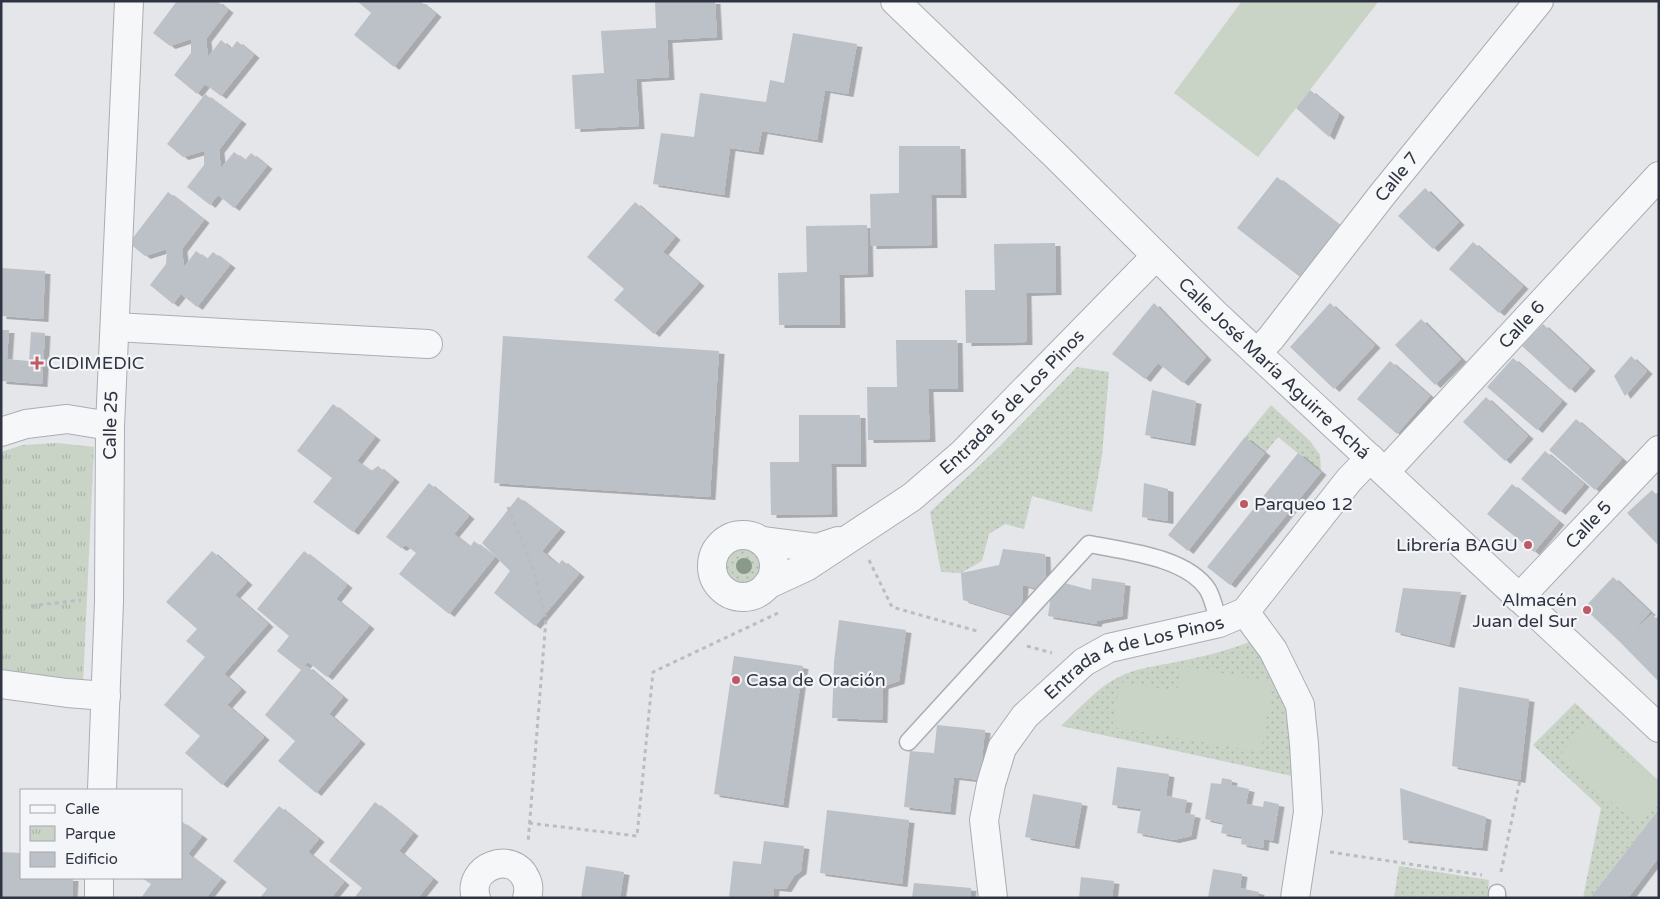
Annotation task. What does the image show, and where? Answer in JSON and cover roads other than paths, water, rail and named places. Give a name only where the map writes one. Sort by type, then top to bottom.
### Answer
[{"type":"street","name":"Calle 25","points":[[102,789],[109,600],[110,426],[129,1]]},
{"type":"street","name":"Calle José María Aguirre Achá","points":[[895,1],[1257,353],[1658,726]]},
{"type":"street","name":"Calle 7","points":[[1257,353],[1271,338],[1389,187],[1539,1]]},
{"type":"street","name":"Calle 6","points":[[1377,465],[1659,176]]},
{"type":"street","name":"Entrada 5 de Los Pinos","points":[[856,534],[817,548],[762,541],[752,536],[741,534],[726,540],[714,551],[712,572],[716,582],[732,596],[751,596],[760,592],[767,585],[806,567],[856,534],[912,496],[963,453],[1156,256]]},
{"type":"street","points":[[115,327],[428,344]]},
{"type":"street","points":[[1,432],[26,424],[67,419],[110,426]]},
{"type":"street","name":"Calle 5","points":[[1519,598],[1659,450]]},
{"type":"street","name":"Entrada 4 de Los Pinos","points":[[993,898],[984,820],[991,784],[1002,748],[1026,716],[1084,662],[1109,648],[1219,623],[1245,612],[1349,480],[1377,465]]},
{"type":"street","points":[[762,541],[769,548],[774,567],[772,577],[767,585]]},
{"type":"street","points":[[1245,612],[1273,650],[1300,705],[1308,812],[1295,898]]},
{"type":"street","points":[[1,684],[106,696]]},
{"type":"street","points":[[476,898],[475,885],[478,876],[492,864],[501,862],[519,868],[526,887]]},
{"type":"street","points":[[99,879],[99,898]]},
{"type":"lane","points":[[908,742],[1089,544],[1157,558],[1190,572],[1208,590],[1219,623]]},
{"type":"place","name":"CIDIMEDIC","points":[[37,363]]},
{"type":"place","name":"Parqueo 12","points":[[1244,504]]},
{"type":"place","name":"Librería BAGU","points":[[1528,545]]},
{"type":"place","name":"Almacén Juan del Sur","points":[[1587,610]]},
{"type":"place","name":"Casa de Oración","points":[[736,680]]}]
